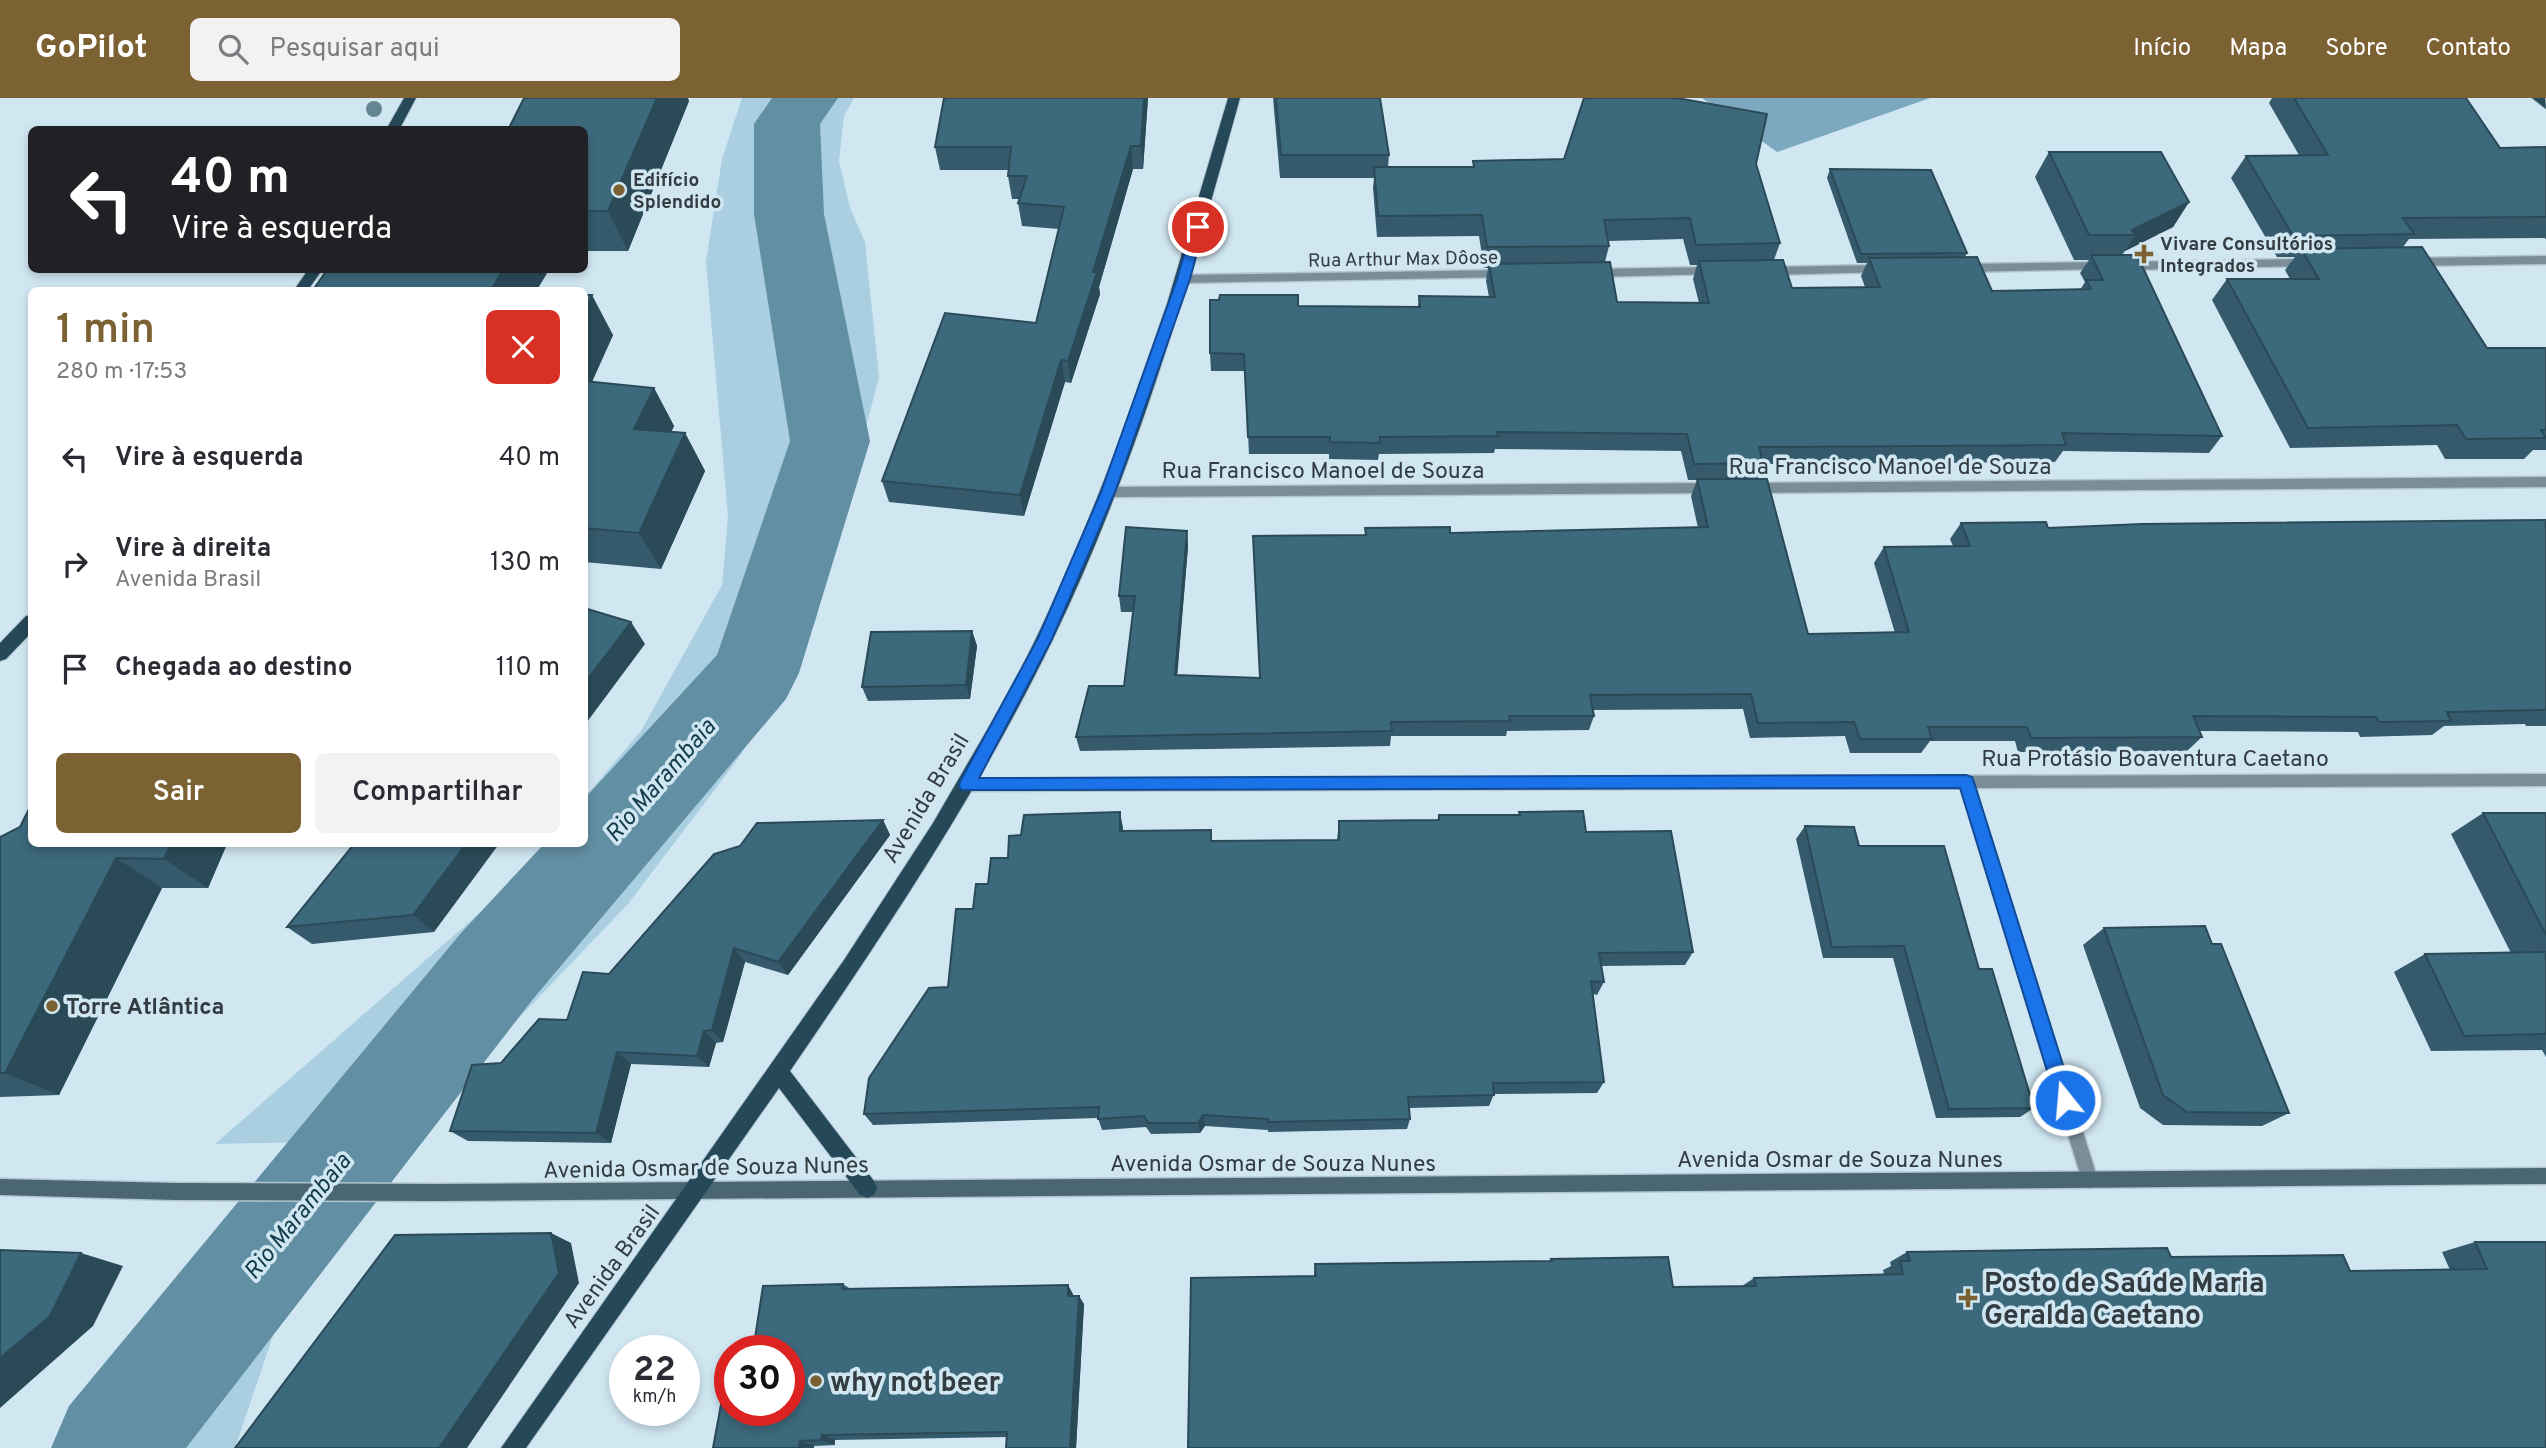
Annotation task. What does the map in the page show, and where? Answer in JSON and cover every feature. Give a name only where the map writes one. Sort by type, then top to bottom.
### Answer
[{"type":"main road","points":[[394,126],[410,98]]},
{"type":"main road","name":"Avenida Brasil","points":[[512,1448],[699,1189],[876,928],[967,785],[1045,639],[1108,492],[1184,279],[1234,98]]},
{"type":"main road","points":[[2538,98],[2546,105]]},
{"type":"main road","points":[[0,654],[28,625]]},
{"type":"main road","points":[[779,1072],[867,1188]]},
{"type":"street","points":[[2407,262],[2546,260]]},
{"type":"street","points":[[1948,268],[2323,263]]},
{"type":"street","points":[[1754,271],[1893,269]]},
{"type":"street","points":[[1587,273],[1726,271]]},
{"type":"street","name":"Rua Arthur Max Dôose","points":[[1184,279],[1517,274]]},
{"type":"street","name":"Rua Francisco Manoel de Souza","points":[[1736,488],[2546,482]]},
{"type":"street","name":"Rua Francisco Manoel de Souza","points":[[1108,492],[1722,488]]},
{"type":"street","name":"Rua Protásio Boaventura Caetano","points":[[967,785],[2546,779]]},
{"type":"street","points":[[1966,782],[2090,1180]]},
{"type":"street","name":"Avenida Osmar de Souza Nunes","points":[[0,1187],[184,1193],[432,1194],[699,1189],[2546,1176]]},
{"type":"shaded area","points":[[742,98],[854,98],[844,116],[839,161],[850,208],[865,242],[879,377],[815,623],[738,759],[628,904],[402,1140],[215,1144],[498,897],[541,847],[588,847],[588,793],[641,731],[722,585],[728,517],[706,262],[722,159]]},
{"type":"shaded area","points":[[1702,98],[1930,98],[1777,152]]},
{"type":"shaded area","points":[[295,1271],[235,1448],[58,1448],[137,1374],[195,1281]]},
{"type":"building","points":[[524,98],[657,98],[608,211],[588,211],[588,126],[510,126]]},
{"type":"building","points":[[944,98],[1144,98],[1141,146],[1131,146],[1093,272],[1097,272],[1068,361],[1061,360],[1020,495],[882,481],[945,313],[1036,323],[1064,207],[1018,203],[1027,176],[1008,176],[1011,147],[935,147]]},
{"type":"building","points":[[1276,98],[1380,98],[1389,155],[1281,155]]},
{"type":"building","points":[[1584,98],[1677,98],[1767,114],[1756,164],[1780,243],[1696,245],[1690,218],[1604,220],[1609,246],[1487,247],[1482,215],[1378,216],[1374,167],[1474,167],[1473,161],[1564,159]]},
{"type":"building","points":[[2294,98],[2466,98],[2500,148],[2546,147],[2546,217],[2403,218],[2414,234],[2293,236],[2246,156],[2328,155]]},
{"type":"building","points":[[2049,152],[2161,152],[2189,202],[2132,230],[2135,235],[2089,235]]},
{"type":"building","points":[[1830,169],[1931,170],[1967,253],[1861,254]]},
{"type":"building","points":[[2422,247],[2487,348],[2546,348],[2546,430],[2541,430],[2546,438],[2466,439],[2457,425],[2308,428],[2227,279],[2319,279],[2301,249]]},
{"type":"building","points":[[2091,255],[2137,255],[2222,436],[2062,433],[2066,445],[1759,447],[1763,463],[1694,464],[1687,434],[1497,432],[1498,436],[1380,437],[1380,443],[1330,442],[1330,437],[1248,437],[1244,354],[1210,353],[1210,300],[1219,300],[1220,295],[1298,295],[1298,306],[1420,307],[1419,296],[1495,297],[1489,264],[1610,262],[1617,302],[1709,303],[1699,261],[1783,260],[1792,288],[1880,287],[1869,258],[1977,257],[1992,291],[2091,289],[2086,280],[2103,280]]},
{"type":"building","points":[[325,273],[501,273],[493,287],[315,287]]},
{"type":"building","points":[[588,381],[654,388],[634,429],[685,433],[639,533],[588,528]]},
{"type":"building","points":[[1697,479],[1767,479],[1808,634],[1909,632],[1884,547],[1970,546],[1961,523],[2046,522],[2048,528],[2142,524],[2546,520],[2546,710],[2447,712],[2451,721],[2379,722],[2376,717],[2193,716],[2202,737],[2031,738],[2027,727],[1928,727],[1932,739],[1860,739],[1854,722],[1758,723],[1751,694],[1590,695],[1594,716],[1509,716],[1510,721],[1391,722],[1392,731],[1076,737],[1089,686],[1124,686],[1135,596],[1119,596],[1126,527],[1187,531],[1175,675],[1260,678],[1253,536],[1366,535],[1365,528],[1450,527],[1450,533],[1708,527]]},
{"type":"building","points":[[588,609],[631,622],[588,679]]},
{"type":"building","points":[[972,631],[966,685],[862,687],[871,632]]},
{"type":"building","points":[[28,811],[28,847],[170,847],[164,859],[116,858],[5,1073],[0,1073],[0,837],[20,827]]},
{"type":"building","points":[[1583,811],[1586,832],[1671,831],[1693,952],[1599,953],[1604,982],[1591,981],[1604,1082],[1493,1083],[1494,1095],[1408,1097],[1410,1119],[1268,1122],[1268,1119],[1203,1115],[1198,1123],[1148,1123],[1144,1116],[1098,1119],[1099,1107],[864,1114],[869,1078],[929,988],[948,987],[956,909],[973,909],[976,884],[988,884],[991,858],[1008,858],[1009,836],[1021,835],[1024,815],[1120,812],[1120,831],[1211,830],[1211,841],[1339,840],[1339,821],[1439,820],[1439,815],[1520,815],[1519,812]]},
{"type":"building","points":[[2483,813],[2546,813],[2546,935]]},
{"type":"building","points":[[883,820],[778,962],[734,948],[712,1030],[704,1031],[697,1056],[617,1052],[596,1133],[450,1131],[472,1065],[501,1063],[539,1019],[567,1020],[583,972],[609,974],[714,854],[740,846],[757,823]]},
{"type":"building","points":[[1805,826],[1854,827],[1859,846],[1944,846],[1979,969],[1992,969],[2034,1108],[1949,1109],[1904,946],[1832,947]]},
{"type":"building","points":[[352,847],[464,847],[413,915],[287,927]]},
{"type":"building","points":[[2205,926],[2212,944],[2221,944],[2289,1113],[2187,1112],[2163,1095],[2104,928]]},
{"type":"building","points":[[2546,952],[2546,1034],[2464,1036],[2425,954]]},
{"type":"building","points":[[551,1233],[559,1273],[439,1448],[235,1448],[395,1235]]},
{"type":"building","points":[[2475,1242],[2546,1242],[2546,1448],[1188,1448],[1191,1278],[1316,1276],[1315,1264],[1668,1257],[1673,1287],[1756,1286],[1754,1278],[1903,1274],[1900,1261],[1910,1261],[1907,1252],[2167,1248],[2171,1257],[2343,1255],[2350,1271],[2487,1269]]},
{"type":"building","points":[[0,1250],[81,1253],[50,1316],[0,1358]]},
{"type":"building","points":[[843,1284],[842,1289],[1068,1285],[1068,1296],[1079,1296],[1070,1448],[1006,1448],[1007,1432],[822,1435],[821,1440],[800,1441],[799,1448],[713,1448],[717,1426],[805,1426],[805,1335],[755,1335],[763,1286]]},
{"type":"waterway","name":"Rio Marambaia","points":[[111,1448],[497,966],[755,673],[830,441],[789,214],[787,124],[805,98]]},
{"type":"place","name":"Edifício Splendido","points":[[619,190]]},
{"type":"place","name":"Vivare Consultórios Integrados","points":[[2144,254]]},
{"type":"place","name":"Torre Atlântica","points":[[52,1006]]},
{"type":"place","name":"Posto de Saúde Maria Geralda Caetano","points":[[1968,1298]]},
{"type":"place","name":"why not beer","points":[[816,1381]]},
{"type":"route","points":[[1198,227],[1184,279],[1108,492],[1045,639],[967,785],[1966,782],[2065,1100]]}]
